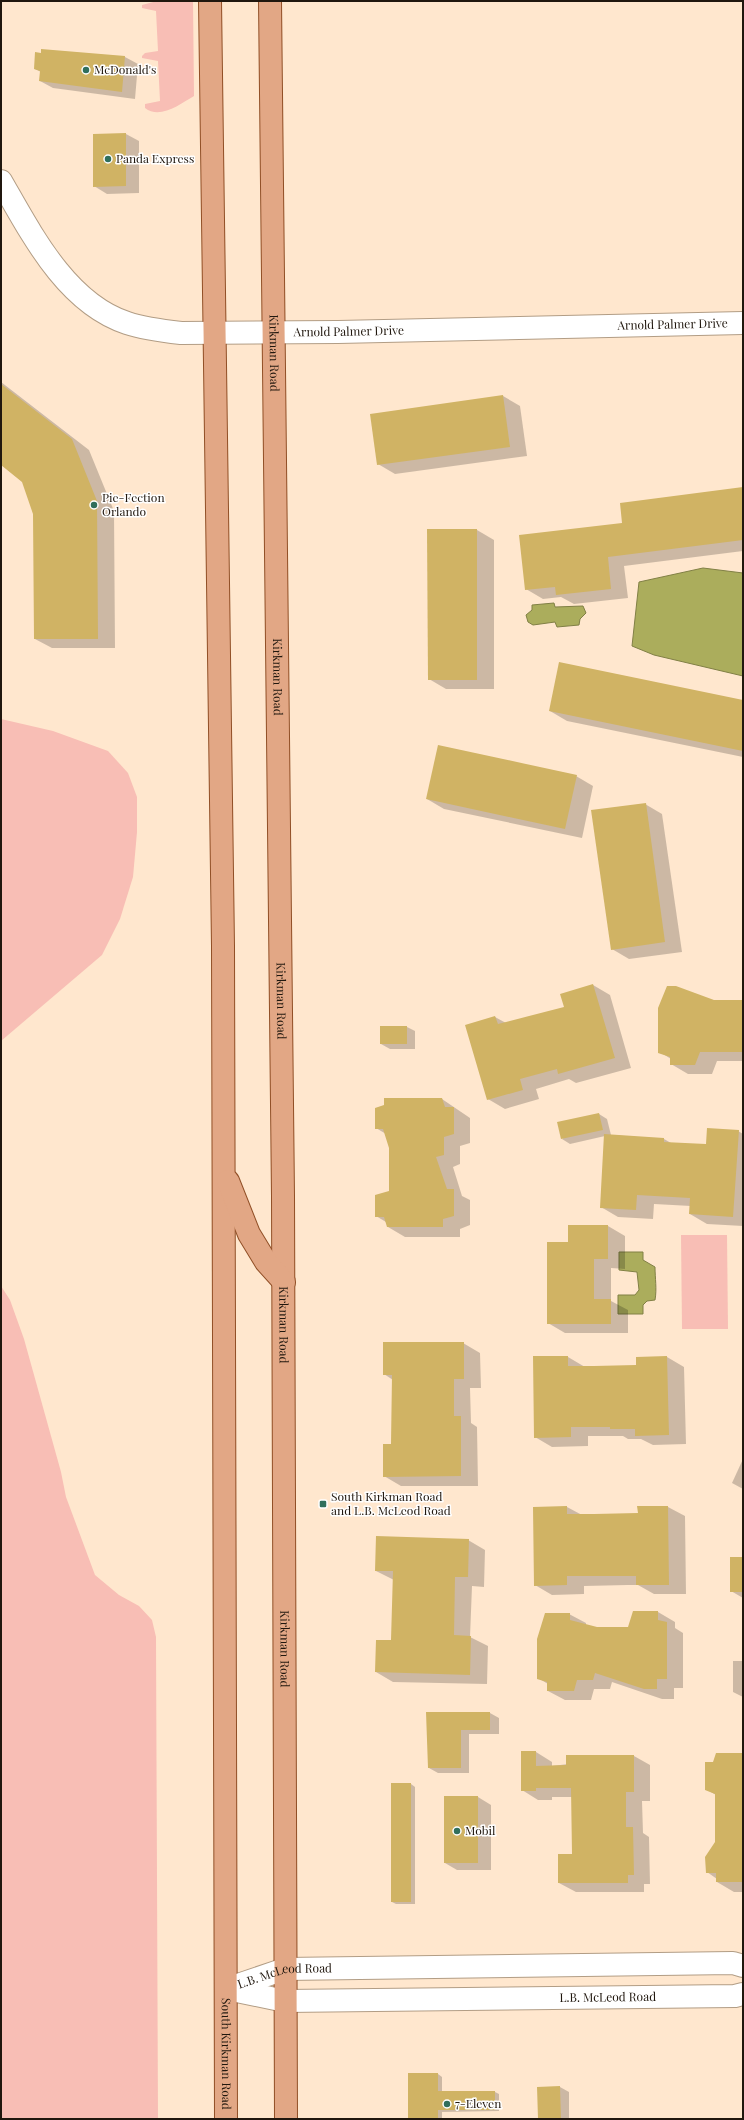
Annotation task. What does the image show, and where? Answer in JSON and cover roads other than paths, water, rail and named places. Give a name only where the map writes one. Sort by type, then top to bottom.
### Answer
[{"type":"main road","points":[[210,1],[222,946],[226,1989]]},
{"type":"main road","name":"Kirkman Road","points":[[270,1],[284,1282],[285,2000]]},
{"type":"main road","points":[[223,1168],[249,1234],[266,1262],[284,1282]]},
{"type":"main road","name":"South Kirkman Road","points":[[226,1989],[226,2119]]},
{"type":"main road","points":[[285,2000],[286,2119]]},
{"type":"street","name":"Arnold Palmer Drive","points":[[1,180],[36,241],[76,292],[97,309],[127,323],[160,331],[274,333],[743,323]]},
{"type":"street","name":"L.B. McLeod Road","points":[[226,1989],[285,1969],[733,1964],[743,1966]]},
{"type":"street","name":"L.B. McLeod Road","points":[[226,1989],[285,2000],[735,1996],[743,1994]]},
{"type":"place","name":"McDonald's","points":[[86,70]]},
{"type":"place","name":"Panda Express","points":[[108,159]]},
{"type":"place","name":"Pie-Fection Orlando","points":[[94,505]]},
{"type":"place","name":"South Kirkman Road and L.B. McLeod Road","points":[[323,1504]]},
{"type":"place","name":"Mobil","points":[[457,1831]]},
{"type":"place","name":"7-Eleven","points":[[447,2104]]}]
